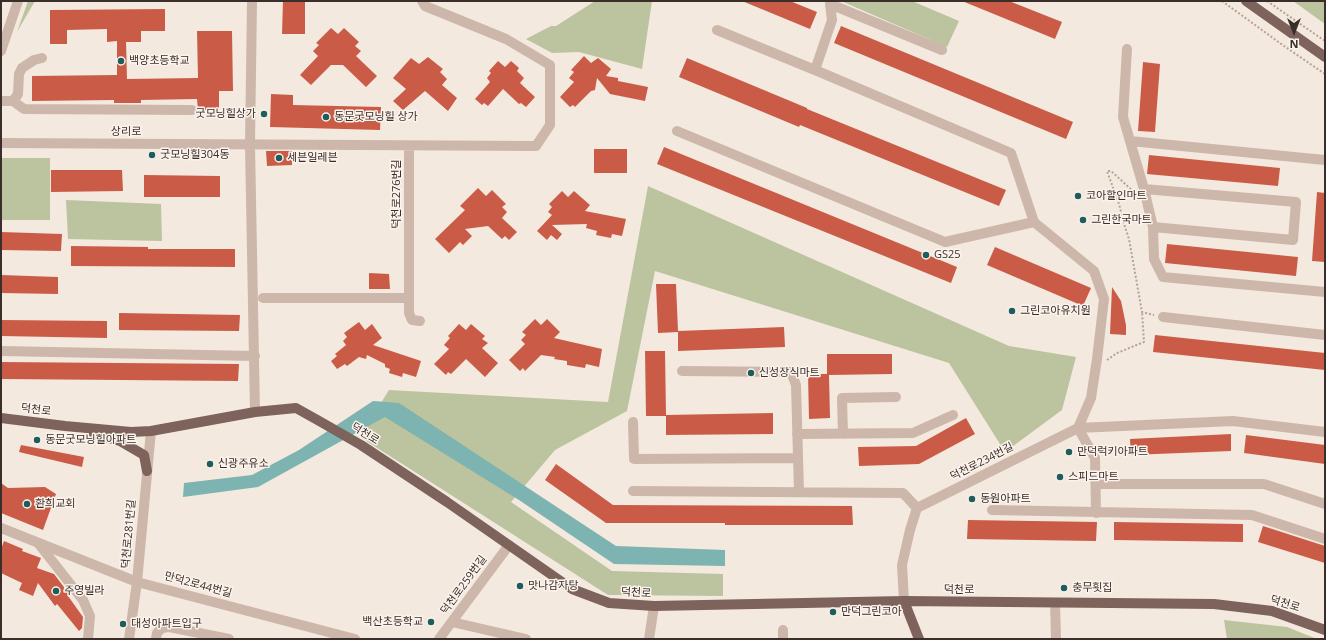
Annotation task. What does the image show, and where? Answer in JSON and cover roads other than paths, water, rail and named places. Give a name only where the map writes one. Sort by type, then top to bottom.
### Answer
[{"type":"main road","points":[[1246,1],[1325,57]]},
{"type":"main road","name":"덕천로","points":[[1,418],[131,432],[151,431],[256,412],[296,408],[361,445],[572,589],[609,604],[654,606],[904,601],[1214,604],[1272,611],[1325,630]]},
{"type":"main road","points":[[65,426],[120,441],[144,455],[147,471]]},
{"type":"main road","points":[[904,601],[919,639]]},
{"type":"street","points":[[1,51],[4,30],[18,1]]},
{"type":"street","points":[[252,1],[250,145],[256,412]]},
{"type":"street","points":[[409,146],[536,146],[550,125],[550,65],[506,39],[425,6],[422,1]]},
{"type":"street","points":[[815,70],[832,20],[830,2],[942,50]]},
{"type":"street","points":[[717,30],[1011,153],[1034,222],[1094,271],[1104,299],[1091,398],[1078,428]]},
{"type":"street","points":[[1127,49],[1123,117],[1144,189],[1153,227],[1154,259],[1163,277],[1325,292]]},
{"type":"street","points":[[13,100],[18,94],[22,68],[34,60],[42,58]]},
{"type":"street","points":[[1,101],[13,100],[24,109],[192,110]]},
{"type":"street","points":[[677,131],[946,242],[1034,222]]},
{"type":"street","points":[[1130,141],[1325,160]]},
{"type":"street","name":"상리로","points":[[1,143],[250,145]]},
{"type":"street","name":"덕천로276번길","points":[[250,145],[409,146],[409,313],[412,320],[420,320]]},
{"type":"street","points":[[1144,189],[1296,202],[1293,240],[1153,227]]},
{"type":"street","points":[[263,298],[409,298]]},
{"type":"street","points":[[1163,317],[1325,335]]},
{"type":"street","points":[[1,351],[255,356]]},
{"type":"street","points":[[682,371],[791,372],[796,385],[799,492]]},
{"type":"street","points":[[843,434],[842,398],[896,396]]},
{"type":"street","points":[[797,434],[912,434],[953,415]]},
{"type":"street","points":[[1078,428],[1233,421],[1325,432]]},
{"type":"street","points":[[633,422],[634,459],[798,458]]},
{"type":"street","points":[[1078,428],[1095,458],[1096,513]]},
{"type":"street","name":"덕천로234번길","points":[[917,508],[1078,428]]},
{"type":"street","name":"덕천로281번길","points":[[129,639],[137,582],[151,431]]},
{"type":"street","points":[[1096,484],[1264,484],[1325,504]]},
{"type":"street","points":[[633,491],[903,493],[917,508],[902,565],[904,601]]},
{"type":"street","points":[[992,510],[1252,515],[1325,539]]},
{"type":"street","name":"만덕2로44번길","points":[[1,528],[137,582],[355,639]]},
{"type":"street","name":"만덕2로44번길","points":[[38,543],[83,600],[90,616],[88,639]]},
{"type":"street","name":"덕천로259번길","points":[[439,639],[508,545]]},
{"type":"street","points":[[1055,602],[1056,639]]},
{"type":"street","points":[[649,639],[654,606]]},
{"type":"street","points":[[452,622],[526,639]]},
{"type":"street","points":[[156,639],[157,633],[162,628],[169,627],[229,639]]},
{"type":"water","points":[[373,401],[399,403],[616,546],[725,550],[725,566],[614,564],[519,500],[385,417],[258,487],[183,497],[184,483],[252,475],[299,450]]},
{"type":"place","name":"백양초등학교","points":[[121,61]]},
{"type":"place","name":"굿모닝힐상가","points":[[264,114]]},
{"type":"place","name":"동문굿모닝힐 상가","points":[[326,117]]},
{"type":"place","name":"굿모닝힐304동","points":[[152,155]]},
{"type":"place","name":"세븐일레븐","points":[[279,158]]},
{"type":"place","name":"코아할인마트","points":[[1078,196]]},
{"type":"place","name":"그린한국마트","points":[[1083,220]]},
{"type":"place","name":"GS25","points":[[926,255]]},
{"type":"place","name":"그린코아유치원","points":[[1012,311]]},
{"type":"place","name":"신성장식마트","points":[[751,373]]},
{"type":"place","name":"동문굿모닝힐아파트","points":[[37,440]]},
{"type":"place","name":"만덕럭키아파트","points":[[1069,452]]},
{"type":"place","name":"신광주유소","points":[[210,464]]},
{"type":"place","name":"스피드마트","points":[[1060,477]]},
{"type":"place","name":"동원아파트","points":[[972,499]]},
{"type":"place","name":"환희교회","points":[[27,504]]},
{"type":"place","name":"맛나감자탕","points":[[520,586]]},
{"type":"place","name":"충무횟집","points":[[1064,588]]},
{"type":"place","name":"주영빌라","points":[[56,591]]},
{"type":"place","name":"만덕그린코아","points":[[833,612]]},
{"type":"place","name":"백산초등학교","points":[[431,622]]},
{"type":"place","name":"대성아파트입구","points":[[123,624]]}]
